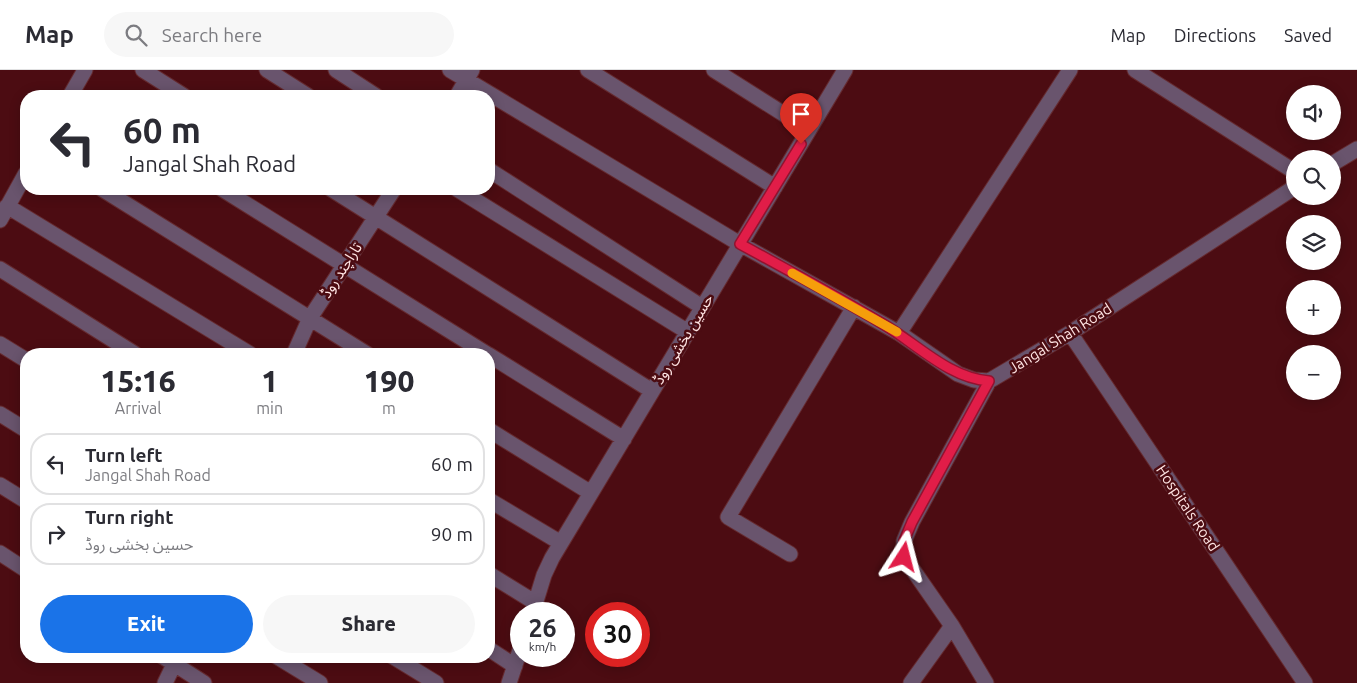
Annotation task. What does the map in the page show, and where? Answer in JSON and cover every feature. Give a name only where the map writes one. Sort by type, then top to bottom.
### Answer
[{"type":"street","points":[[75,90],[85,70]]},
{"type":"street","points":[[142,70],[174,90]]},
{"type":"street","points":[[266,70],[298,90]]},
{"type":"street","points":[[336,70],[367,90]]},
{"type":"street","points":[[450,70],[470,75],[494,90]]},
{"type":"street","points":[[588,70],[775,186]]},
{"type":"street","points":[[714,70],[809,130]]},
{"type":"street","points":[[899,334],[1070,70]]},
{"type":"street","points":[[1135,70],[1286,166]]},
{"type":"street","name":"حسین بخشی روڈ","points":[[536,602],[544,575],[560,543],[843,71]]},
{"type":"street","points":[[461,90],[470,75]]},
{"type":"street","points":[[495,91],[740,244],[899,334],[958,374],[974,380],[989,381],[904,541],[904,557],[952,626],[986,683]]},
{"type":"street","points":[[1341,159],[1357,149]]},
{"type":"street","points":[[495,174],[702,307]]},
{"type":"street","points":[[0,220],[20,183]]},
{"type":"street","name":"Jangal Shah Road","points":[[989,381],[1070,333],[1286,193]]},
{"type":"street","points":[[112,195],[358,348]]},
{"type":"street","points":[[232,195],[478,348]]},
{"type":"street","points":[[341,195],[652,391]]},
{"type":"street","name":"تاراچند روڈ","points":[[297,348],[310,318],[390,195]]},
{"type":"street","points":[[466,195],[688,332]]},
{"type":"street","points":[[7,206],[240,348]]},
{"type":"street","points":[[0,269],[125,348]]},
{"type":"street","points":[[790,554],[728,517],[854,307]]},
{"type":"street","name":"Hospitals Road","points":[[1070,333],[1305,683]]},
{"type":"street","points":[[0,344],[20,356]]},
{"type":"street","points":[[495,358],[624,439]]},
{"type":"street","points":[[0,414],[20,426]]},
{"type":"street","points":[[495,434],[591,493]]},
{"type":"street","points":[[0,485],[20,498]]},
{"type":"street","points":[[495,504],[560,543]]},
{"type":"street","points":[[0,553],[20,566]]},
{"type":"street","points":[[495,579],[526,602]]},
{"type":"street","points":[[910,683],[952,626]]},
{"type":"street","points":[[495,653],[510,663]]},
{"type":"street","points":[[165,683],[175,663]]},
{"type":"street","points":[[181,663],[204,683]]},
{"type":"street","points":[[287,663],[320,683]]},
{"type":"street","points":[[403,663],[436,683]]},
{"type":"street","points":[[509,683],[515,667]]},
{"type":"slow traffic","points":[[792,273],[897,332]]},
{"type":"route","points":[[801,144],[740,244],[884,324],[958,374],[974,380],[989,381],[912,522],[904,541],[904,557]]}]
